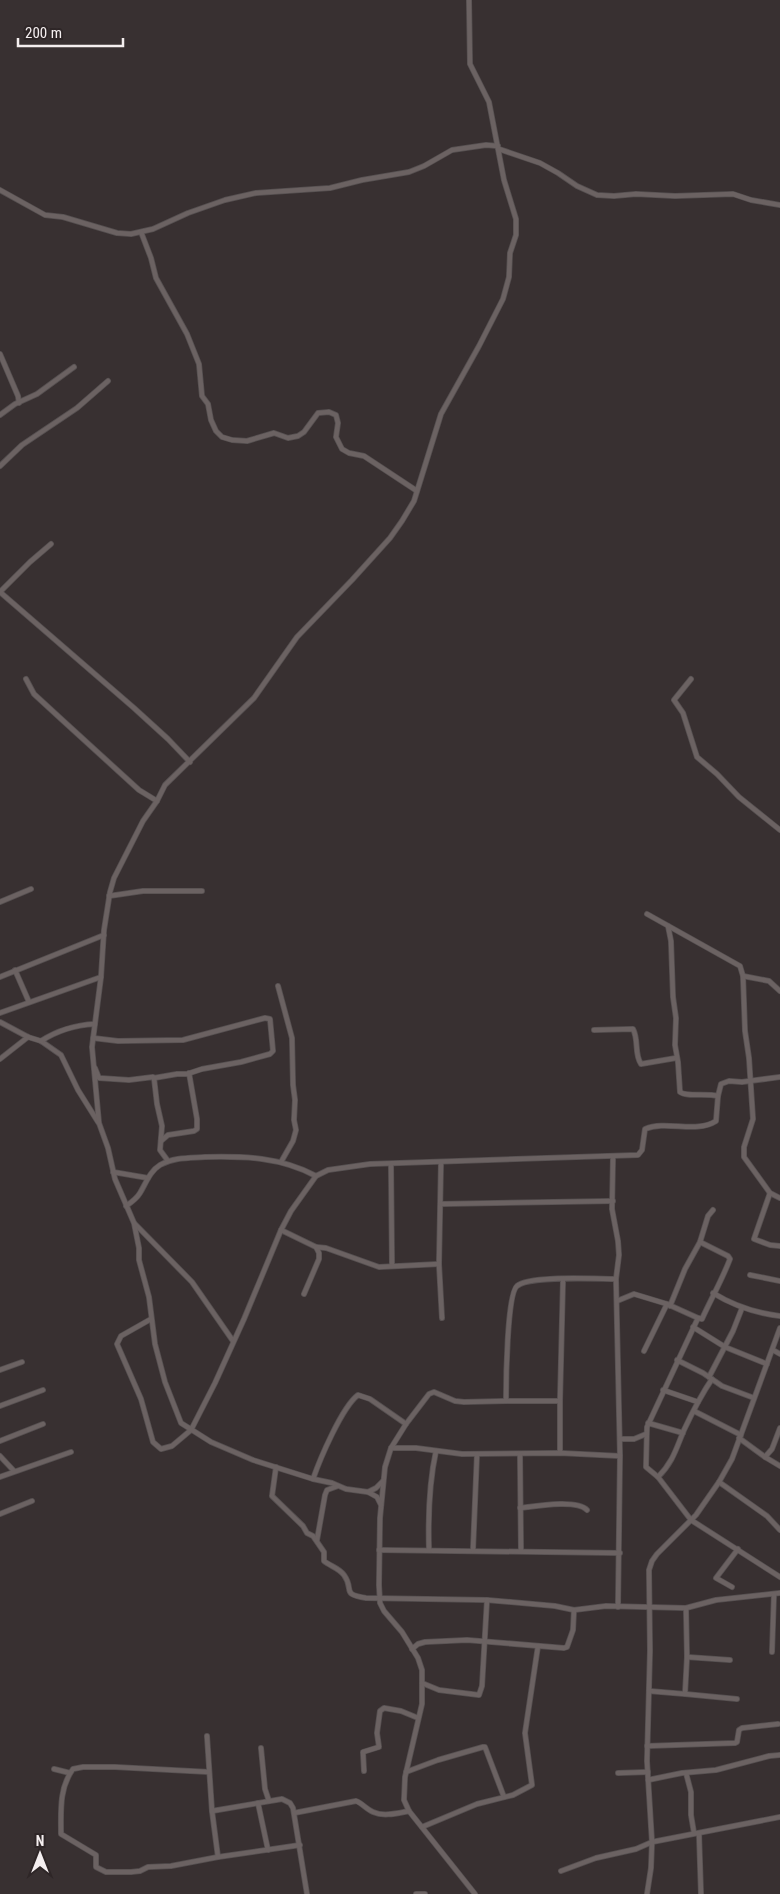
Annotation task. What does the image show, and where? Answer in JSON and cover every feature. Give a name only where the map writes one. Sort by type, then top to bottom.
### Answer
[{"type":"street","points":[[99,1123],[93,1065],[93,1038],[109,896],[114,878],[143,821],[157,802],[165,785],[254,698],[297,637],[390,538],[414,501],[441,414],[503,299],[507,285],[510,252],[517,226],[504,180],[489,102],[470,64],[469,0]]},
{"type":"street","points":[[0,190],[45,215],[63,217],[117,233],[131,234],[153,229],[188,212],[225,200],[264,192],[330,188],[409,172],[452,150],[486,145],[540,163],[577,186],[597,195],[675,196],[733,194],[738,197],[780,205]]},
{"type":"street","points":[[141,232],[156,278],[187,334],[197,359],[202,396],[208,404],[211,420],[216,431],[222,437],[247,441],[274,433],[288,438],[298,436],[304,432],[318,413],[329,412],[336,415],[338,424],[336,437],[342,449],[349,453],[364,456],[417,491]]},
{"type":"street","points":[[0,354],[18,396],[19,403]]},
{"type":"street","points":[[0,415],[37,394],[74,367]]},
{"type":"street","points":[[0,466],[22,445],[77,408],[108,381]]},
{"type":"street","points":[[51,544],[0,592],[134,708],[190,762]]},
{"type":"street","points":[[26,679],[34,694],[139,790],[157,802]]},
{"type":"street","points":[[691,679],[674,700],[683,713],[697,757],[718,774],[739,797],[780,830]]},
{"type":"street","points":[[0,902],[31,889]]},
{"type":"street","points":[[109,896],[143,891],[202,891]]},
{"type":"street","points":[[647,914],[740,966],[743,976],[745,1031],[753,1119],[744,1146],[744,1157],[770,1192],[780,1198]]},
{"type":"street","points":[[668,926],[676,1018],[674,1039],[681,1094],[709,1093],[718,1096]]},
{"type":"street","points":[[0,977],[104,935]]},
{"type":"street","points":[[15,970],[29,1002]]},
{"type":"street","points":[[743,976],[770,981],[780,991]]},
{"type":"street","points":[[0,1013],[101,977]]},
{"type":"street","points":[[278,986],[292,1038],[294,1120],[296,1130],[293,1142],[282,1162]]},
{"type":"street","points":[[93,1038],[118,1042],[183,1040],[265,1018],[270,1019],[273,1051],[272,1053],[246,1061],[202,1069],[188,1074],[130,1080],[99,1078],[93,1065]]},
{"type":"street","points":[[0,1022],[28,1038],[40,1041],[61,1055],[78,1090],[99,1123],[108,1148],[113,1172],[134,1223],[139,1260],[146,1283],[155,1344],[165,1382],[181,1423],[210,1442],[276,1467],[332,1483],[346,1489],[368,1492],[377,1497],[381,1505]]},
{"type":"street","points":[[40,1041],[53,1033],[77,1025],[95,1024]]},
{"type":"street","points":[[594,1030],[633,1029],[636,1035],[640,1064],[676,1058]]},
{"type":"street","points":[[0,1059],[28,1038]]},
{"type":"street","points":[[161,1140],[168,1135],[197,1129],[197,1119],[188,1074]]},
{"type":"street","points":[[151,1319],[121,1336],[117,1344],[133,1377],[153,1442],[158,1448],[172,1446],[191,1430],[244,1319],[280,1230],[316,1176],[335,1169],[370,1164],[638,1155],[641,1152],[645,1129],[648,1127],[692,1126],[714,1123],[717,1117],[718,1096],[721,1084],[724,1082],[780,1077]]},
{"type":"street","points":[[154,1078],[162,1126],[161,1153],[168,1161]]},
{"type":"street","points":[[126,1206],[138,1196],[148,1178],[158,1166],[168,1161],[184,1158],[236,1156],[282,1162],[297,1166],[316,1176]]},
{"type":"street","points":[[613,1157],[614,1225],[618,1241],[616,1279],[620,1439],[618,1607]]},
{"type":"street","points":[[441,1162],[439,1264],[442,1318]]},
{"type":"street","points":[[392,1164],[392,1266]]},
{"type":"street","points":[[113,1172],[148,1178]]},
{"type":"street","points":[[770,1192],[754,1239],[770,1245],[780,1246]]},
{"type":"street","points":[[441,1204],[613,1201]]},
{"type":"street","points":[[644,1351],[700,1242],[708,1216],[713,1210]]},
{"type":"street","points":[[134,1223],[192,1282],[233,1341]]},
{"type":"street","points":[[280,1230],[316,1247],[326,1248],[379,1266],[439,1264]]},
{"type":"street","points":[[616,1301],[634,1294],[669,1305],[702,1319],[730,1259],[728,1256],[700,1242]]},
{"type":"street","points":[[304,1294],[318,1259],[319,1253],[316,1247]]},
{"type":"street","points":[[750,1275],[780,1281]]},
{"type":"street","points":[[506,1400],[512,1291],[516,1286],[533,1280],[616,1279]]},
{"type":"street","points":[[560,1454],[563,1280]]},
{"type":"street","points":[[713,1294],[742,1308],[780,1316]]},
{"type":"street","points":[[658,1477],[668,1467],[742,1308]]},
{"type":"street","points":[[698,1318],[648,1423],[646,1467],[658,1477],[691,1520],[780,1577]]},
{"type":"street","points":[[694,1327],[725,1347],[767,1364]]},
{"type":"street","points":[[648,1894],[652,1842],[646,1746],[648,1583],[652,1561],[691,1520],[719,1482],[732,1459],[780,1328]]},
{"type":"street","points":[[773,1350],[780,1354]]},
{"type":"street","points":[[677,1360],[722,1386],[754,1398]]},
{"type":"street","points":[[0,1370],[22,1362]]},
{"type":"street","points":[[0,1406],[43,1390]]},
{"type":"street","points":[[663,1390],[698,1402]]},
{"type":"street","points":[[475,1894],[409,1810],[404,1800],[406,1772],[422,1704],[422,1683],[420,1665],[402,1632],[384,1611],[380,1598],[379,1550],[385,1467],[391,1448],[406,1424],[430,1394],[434,1392],[455,1401],[464,1402],[506,1400],[560,1401]]},
{"type":"street","points":[[313,1479],[327,1445],[347,1407],[358,1395],[370,1399],[406,1424]]},
{"type":"street","points":[[694,1411],[740,1437],[765,1457],[780,1466]]},
{"type":"street","points":[[648,1423],[683,1432]]},
{"type":"street","points":[[0,1441],[43,1424]]},
{"type":"street","points":[[765,1457],[772,1449],[780,1428]]},
{"type":"street","points":[[620,1439],[634,1439],[646,1434]]},
{"type":"street","points":[[391,1448],[416,1448],[477,1454],[620,1456]]},
{"type":"street","points":[[429,1550],[428,1519],[432,1467],[436,1450]]},
{"type":"street","points":[[0,1477],[71,1452]]},
{"type":"street","points":[[473,1550],[477,1454]]},
{"type":"street","points":[[520,1454],[521,1551]]},
{"type":"street","points":[[0,1456],[14,1472]]},
{"type":"street","points":[[276,1467],[272,1496],[303,1526],[307,1533],[317,1540],[324,1552],[326,1563],[343,1574],[351,1595],[366,1598],[487,1600],[554,1606],[574,1610],[606,1606],[686,1608],[716,1600],[777,1594],[772,1652]]},
{"type":"street","points":[[368,1492],[376,1488],[384,1479]]},
{"type":"street","points":[[719,1482],[767,1516],[780,1530]]},
{"type":"street","points":[[317,1540],[325,1495],[327,1490],[338,1486]]},
{"type":"street","points":[[0,1514],[32,1502]]},
{"type":"street","points":[[520,1508],[575,1503],[584,1506],[587,1510]]},
{"type":"street","points":[[732,1587],[716,1578],[738,1549]]},
{"type":"street","points":[[379,1550],[620,1553]]},
{"type":"street","points":[[422,1683],[439,1690],[479,1695],[482,1686],[487,1600]]},
{"type":"street","points":[[685,1694],[687,1657],[686,1608]]},
{"type":"street","points":[[412,1649],[418,1644],[425,1642],[484,1640],[567,1647],[573,1630],[574,1610]]},
{"type":"street","points":[[422,1827],[477,1804],[522,1792],[532,1784],[525,1733],[538,1646]]},
{"type":"street","points":[[687,1657],[730,1660]]},
{"type":"street","points":[[648,1691],[737,1699]]},
{"type":"street","points":[[364,1771],[363,1752],[379,1747],[377,1734],[380,1710],[384,1708],[401,1711],[418,1718]]},
{"type":"street","points":[[646,1746],[735,1743],[737,1742],[739,1730],[742,1728],[778,1724]]},
{"type":"street","points":[[207,1736],[212,1811],[218,1857]]},
{"type":"street","points":[[406,1772],[438,1760],[485,1747],[504,1797]]},
{"type":"street","points":[[261,1748],[265,1789],[269,1801]]},
{"type":"street","points":[[648,1780],[716,1770],[769,1756],[780,1755]]},
{"type":"street","points":[[209,1772],[83,1767],[74,1769],[70,1773],[64,1788],[60,1806],[61,1834],[96,1855],[95,1864],[106,1872],[140,1871],[148,1867],[171,1866],[300,1845]]},
{"type":"street","points":[[54,1769],[70,1773]]},
{"type":"street","points":[[618,1773],[648,1772]]},
{"type":"street","points":[[686,1773],[691,1792],[691,1816],[697,1833],[701,1894]]},
{"type":"street","points":[[212,1811],[282,1799],[286,1800],[293,1808],[307,1894]]},
{"type":"street","points":[[294,1813],[356,1801],[379,1814],[394,1814],[409,1810]]},
{"type":"street","points":[[258,1803],[268,1850]]},
{"type":"street","points":[[561,1871],[606,1855],[636,1849],[652,1842],[780,1817]]},
{"type":"street","points":[[416,1894],[425,1894]]}]
